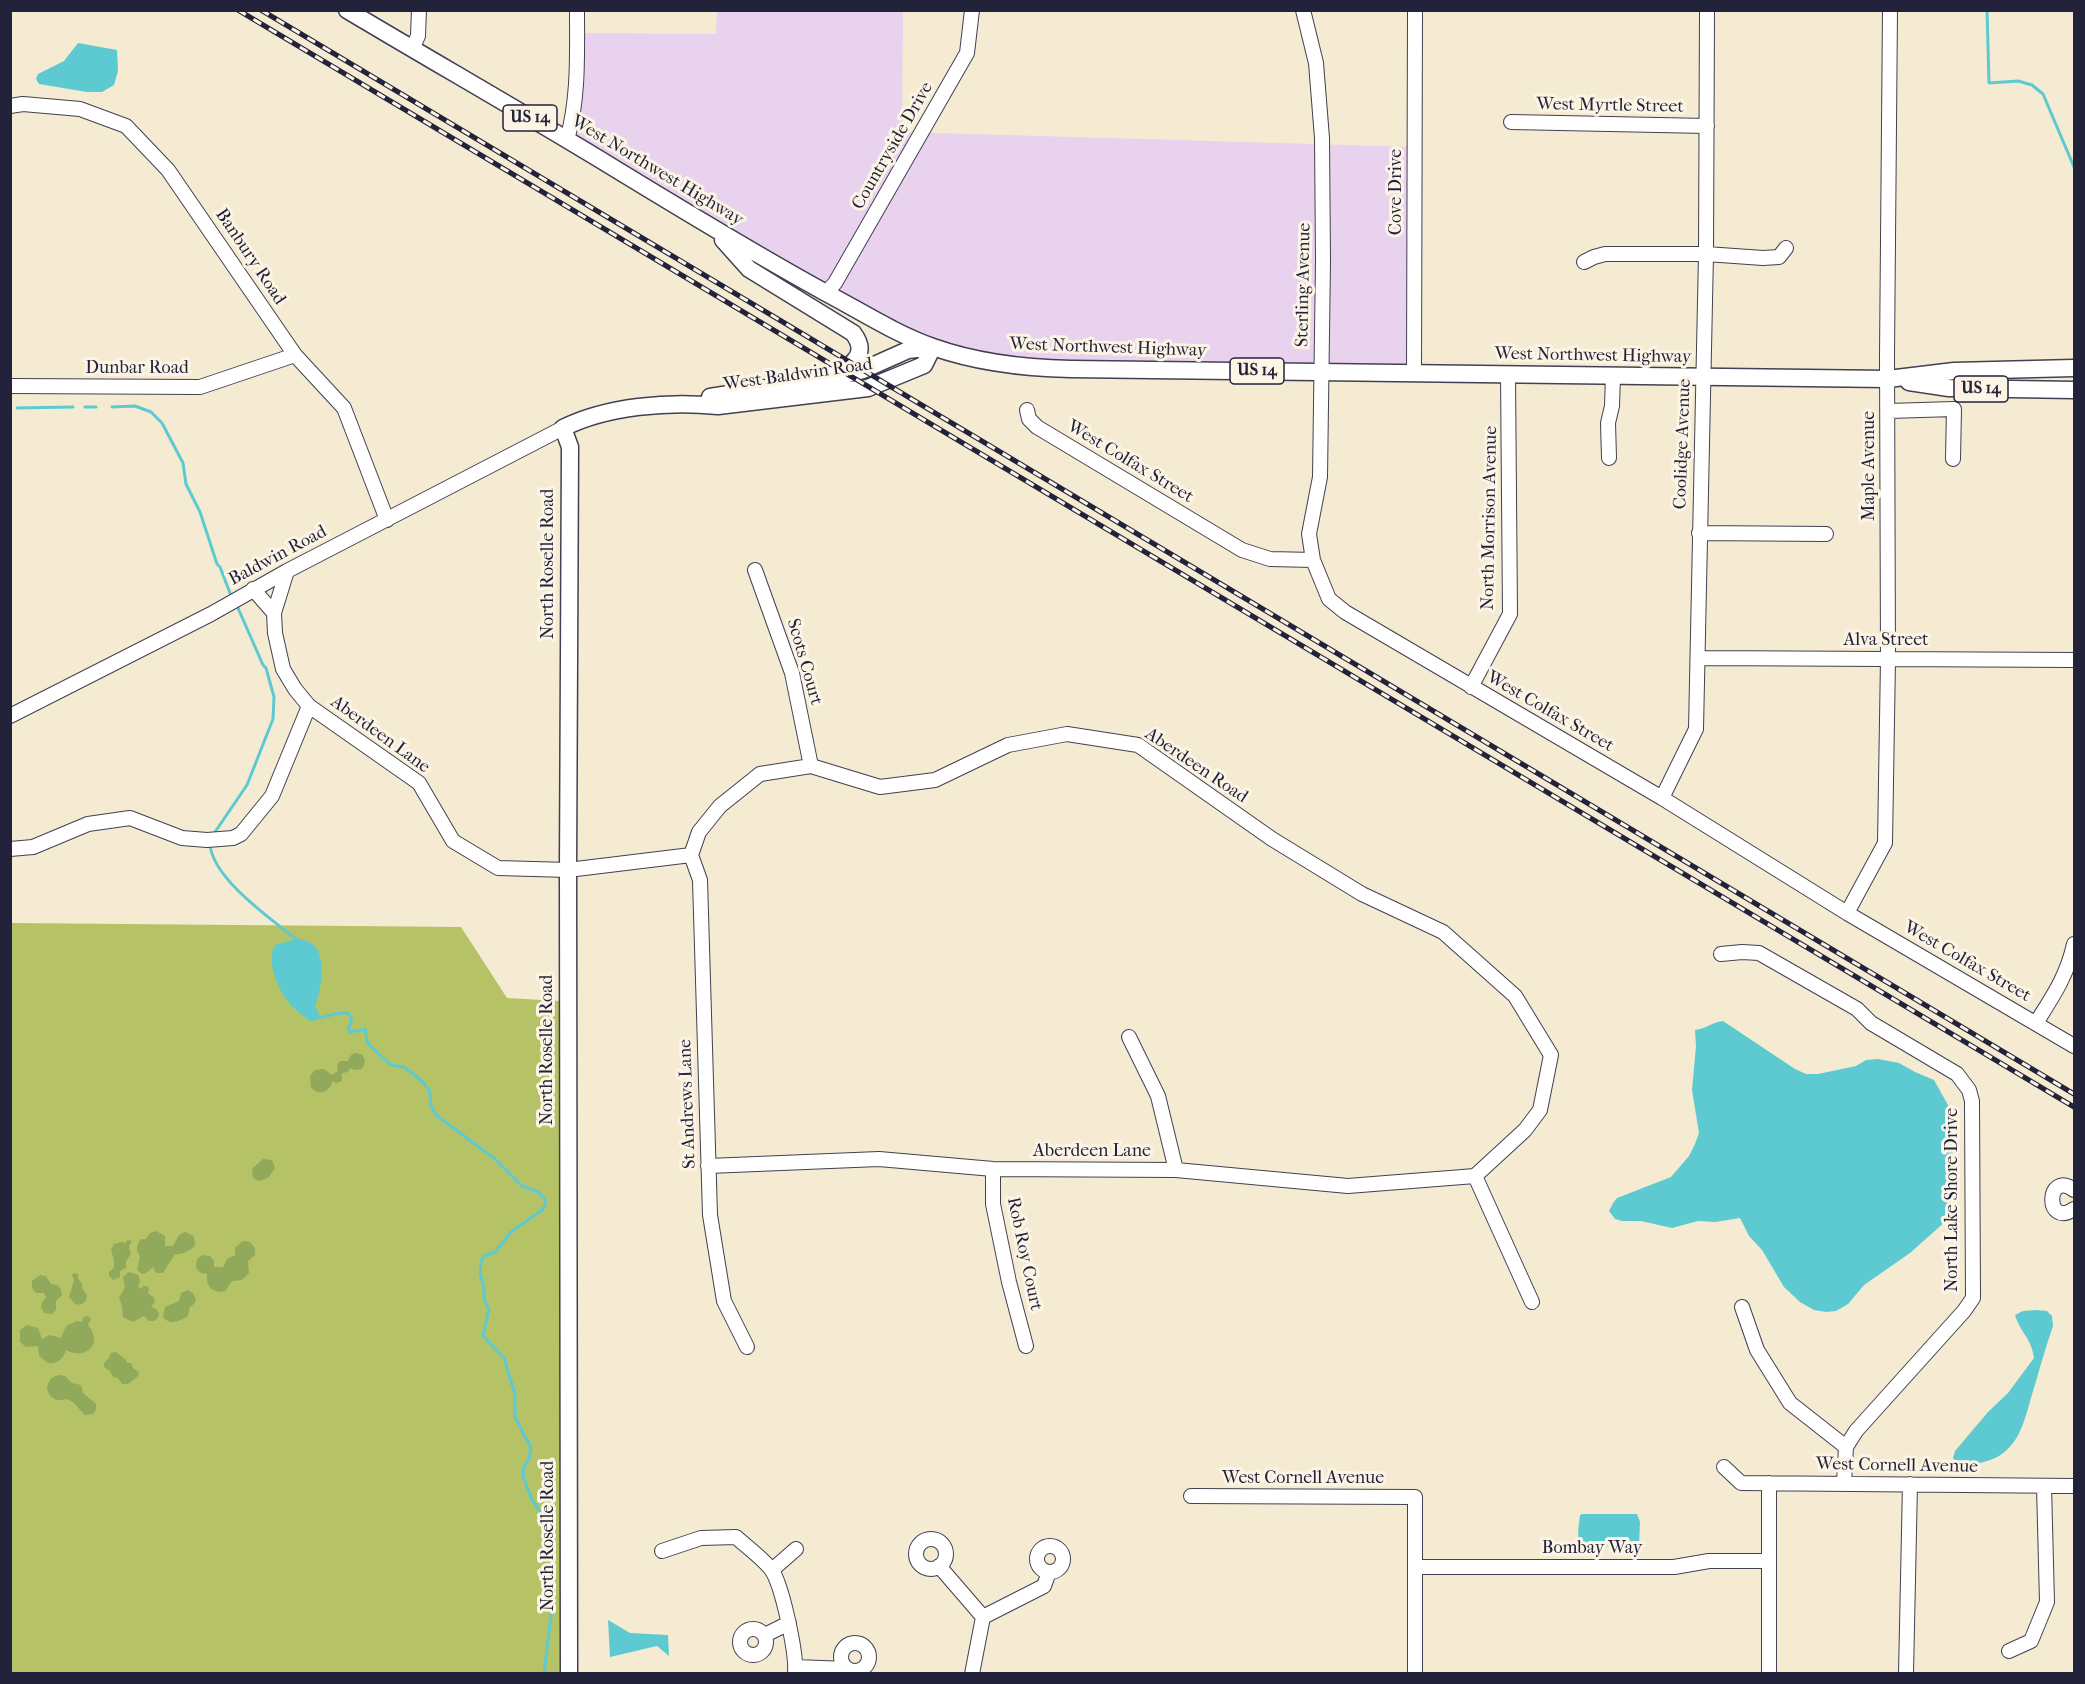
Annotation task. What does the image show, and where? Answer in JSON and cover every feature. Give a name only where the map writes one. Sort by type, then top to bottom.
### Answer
[{"type":"main road","name":"West Northwest Highway","points":[[347,10],[712,228],[826,293],[899,333],[933,347],[991,363],[1025,368],[1887,379],[1954,371],[2074,368]]},
{"type":"main road","points":[[712,228],[749,269],[853,333],[859,341],[859,352],[852,364],[820,380]]},
{"type":"main road","name":"West Baldwin Road","points":[[695,404],[715,395],[855,373],[908,350],[933,347]]},
{"type":"main road","name":"West Baldwin Road","points":[[563,428],[587,418],[618,410],[695,404],[718,406],[868,388],[924,365],[933,347]]},
{"type":"main road","name":"West Northwest Highway","points":[[1887,379],[1949,388],[2074,390]]},
{"type":"main road","name":"North Roselle Road","points":[[563,428],[570,447],[569,1674]]},
{"type":"street","points":[[412,49],[418,36],[419,10]]},
{"type":"street","points":[[567,140],[573,119],[577,78],[577,10]]},
{"type":"street","name":"Countryside Drive","points":[[826,293],[834,283],[967,53],[972,10]]},
{"type":"street","name":"Sterling Avenue","points":[[1303,10],[1316,63],[1322,138],[1320,477],[1310,534],[1313,560]]},
{"type":"street","name":"Cove Drive","points":[[1414,374],[1415,10]]},
{"type":"street","name":"Coolidge Avenue","points":[[1662,798],[1696,729],[1706,255],[1707,10]]},
{"type":"street","name":"Maple Avenue","points":[[1847,913],[1885,843],[1888,659],[1887,379],[1890,10]]},
{"type":"street","name":"Banbury Road","points":[[10,106],[80,109],[126,126],[168,170],[295,355],[344,408],[387,520]]},
{"type":"street","name":"West Myrtle Street","points":[[1511,122],[1707,126]]},
{"type":"street","points":[[1584,262],[1605,254],[1779,257],[1786,248]]},
{"type":"street","name":"Dunbar Road","points":[[10,386],[200,387],[295,355]]},
{"type":"street","name":"North Morrison Avenue","points":[[1471,687],[1510,614],[1508,375]]},
{"type":"street","points":[[1609,458],[1608,423],[1612,406],[1613,376]]},
{"type":"street","points":[[1888,411],[1954,409],[1953,459]]},
{"type":"street","name":"West Colfax Street","points":[[1027,410],[1029,419],[1037,427],[1242,550],[1270,559],[1313,560],[1329,598],[1345,612],[1662,798],[1847,913],[2074,1046]]},
{"type":"street","name":"Baldwin Road","points":[[10,716],[211,614],[287,571],[563,428]]},
{"type":"street","points":[[1699,533],[1826,534]]},
{"type":"street","name":"Scots Court","points":[[755,570],[792,674],[811,766]]},
{"type":"street","name":"Aberdeen Lane","points":[[287,571],[274,613],[275,633],[283,669],[309,706],[419,783],[453,841],[498,868],[568,870]]},
{"type":"street","points":[[254,590],[274,613]]},
{"type":"street","name":"Alva Street","points":[[1698,658],[2074,660]]},
{"type":"street","points":[[10,849],[33,847],[88,824],[130,818],[182,838],[207,840],[233,838],[242,834],[272,796],[309,706]]},
{"type":"street","name":"Aberdeen Road","points":[[690,855],[699,832],[720,806],[760,774],[811,766],[880,787],[935,780],[1008,745],[1067,734],[1138,745],[1272,839],[1362,894],[1443,932],[1515,996],[1551,1055],[1540,1110],[1525,1130],[1475,1176]]},
{"type":"street","points":[[568,870],[690,855]]},
{"type":"street","name":"St Andrews Lane","points":[[690,855],[700,880],[710,1215],[724,1301],[747,1347]]},
{"type":"street","points":[[2036,1023],[2070,966],[2074,944]]},
{"type":"street","name":"North Lake Shore Drive","points":[[1721,954],[1759,953],[1857,1009],[1871,1023],[1957,1074],[1969,1090],[1972,1101],[1973,1298],[1964,1311],[1856,1431],[1846,1447]]},
{"type":"street","points":[[1128,1037],[1158,1096],[1176,1170]]},
{"type":"street","name":"Aberdeen Lane","points":[[708,1166],[879,1159],[993,1169],[1176,1170],[1348,1186],[1475,1176]]},
{"type":"street","name":"Rob Roy Court","points":[[993,1169],[993,1204],[1009,1282],[1026,1346]]},
{"type":"street","points":[[1475,1176],[1532,1302]]},
{"type":"street","points":[[2074,1190],[2066,1186],[2057,1188],[2052,1195],[2051,1203],[2062,1213],[2068,1213],[2074,1209]]},
{"type":"street","points":[[1742,1307],[1757,1350],[1790,1403],[1846,1447],[1844,1483]]},
{"type":"street","name":"West Cornell Avenue","points":[[1724,1467],[1742,1483],[2074,1486]]},
{"type":"street","points":[[1769,1483],[1769,1674]]},
{"type":"street","points":[[1906,1674],[1910,1484]]},
{"type":"street","points":[[2009,1651],[2031,1641],[2047,1602],[2044,1486]]},
{"type":"street","name":"West Cornell Avenue","points":[[1191,1496],[1415,1497],[1416,1567]]},
{"type":"street","points":[[662,1551],[701,1538],[736,1537],[772,1570],[789,1623],[795,1670],[848,1669]]},
{"type":"street","points":[[772,1570],[796,1549]]},
{"type":"street","name":"Bombay Way","points":[[1416,1567],[1674,1567],[1709,1561],[1768,1561]]},
{"type":"street","points":[[939,1566],[983,1617]]},
{"type":"street","points":[[1415,1674],[1416,1567]]},
{"type":"street","points":[[983,1617],[1044,1586],[1049,1572]]},
{"type":"street","points":[[972,1674],[983,1617]]},
{"type":"street","points":[[765,1635],[789,1623]]},
{"type":"shaded area","points":[[903,10],[902,132],[1415,147],[1414,373],[1071,369],[933,347],[567,140],[577,33],[716,34],[717,11]]},
{"type":"green space","points":[[11,923],[461,927],[507,998],[560,1001],[561,1673],[11,1674]]},
{"type":"green space","points":[[355,1053],[361,1054],[365,1060],[361,1069],[350,1068],[348,1072],[342,1073],[342,1081],[336,1083],[333,1081],[324,1092],[311,1088],[310,1076],[315,1070],[324,1069],[332,1075],[338,1071],[337,1065],[340,1061],[348,1061]]},
{"type":"green space","points":[[263,1159],[272,1160],[275,1168],[268,1178],[259,1181],[253,1178],[252,1169]]},
{"type":"green space","points":[[156,1231],[165,1236],[165,1246],[173,1246],[179,1235],[185,1232],[194,1236],[195,1245],[186,1252],[175,1254],[163,1273],[156,1273],[153,1267],[142,1274],[137,1270],[140,1256],[137,1252],[138,1245],[141,1239],[146,1239],[150,1233]]},
{"type":"green space","points":[[127,1240],[132,1241],[129,1246],[131,1254],[126,1261],[126,1268],[120,1271],[120,1277],[113,1280],[109,1276],[109,1272],[114,1268],[111,1250],[114,1244],[126,1243]]},
{"type":"green space","points":[[243,1241],[250,1242],[255,1248],[255,1255],[248,1261],[249,1273],[242,1280],[232,1281],[225,1291],[214,1290],[207,1282],[207,1274],[201,1273],[196,1268],[197,1259],[203,1255],[210,1256],[214,1261],[214,1267],[223,1267],[227,1259],[235,1255],[235,1248]]},
{"type":"green space","points":[[129,1272],[138,1275],[140,1281],[138,1287],[141,1289],[147,1286],[148,1293],[154,1298],[155,1302],[151,1307],[159,1313],[158,1318],[154,1321],[149,1321],[144,1316],[133,1322],[123,1317],[119,1298],[125,1287],[123,1277]]},
{"type":"green space","points":[[74,1273],[78,1274],[78,1279],[87,1295],[82,1304],[75,1304],[69,1297]]},
{"type":"green space","points":[[40,1275],[46,1276],[51,1284],[61,1289],[62,1295],[56,1301],[56,1310],[52,1314],[44,1313],[41,1307],[46,1298],[44,1293],[36,1293],[32,1288],[32,1281]]},
{"type":"green space","points":[[188,1290],[196,1299],[190,1307],[188,1316],[175,1322],[166,1320],[163,1317],[165,1307],[179,1301],[181,1293]]},
{"type":"green space","points":[[87,1316],[91,1319],[88,1325],[94,1338],[93,1344],[86,1352],[73,1353],[66,1350],[60,1360],[48,1363],[39,1356],[38,1346],[26,1347],[20,1342],[20,1330],[27,1325],[38,1328],[42,1339],[50,1335],[61,1338],[66,1326],[77,1321],[82,1322]]},
{"type":"green space","points":[[116,1352],[139,1372],[138,1376],[128,1384],[122,1384],[104,1367],[111,1353]]},
{"type":"green space","points":[[61,1375],[72,1383],[81,1385],[83,1393],[96,1404],[93,1414],[85,1415],[73,1402],[67,1399],[57,1400],[50,1395],[47,1389],[49,1381]]},
{"type":"water","points":[[78,43],[117,50],[118,71],[114,85],[102,92],[87,92],[39,84],[36,79],[38,74],[64,61]]},
{"type":"water","points":[[296,939],[307,941],[315,947],[322,965],[322,976],[315,1007],[319,1012],[318,1018],[312,1022],[287,1000],[276,981],[272,966],[275,945]]},
{"type":"water","points":[[1723,1021],[1806,1074],[1818,1074],[1856,1066],[1866,1060],[1878,1059],[1899,1063],[1934,1080],[1948,1105],[1953,1126],[1952,1186],[1946,1221],[1910,1253],[1864,1285],[1848,1304],[1836,1311],[1814,1310],[1800,1302],[1784,1287],[1762,1250],[1749,1236],[1740,1218],[1715,1222],[1698,1221],[1672,1228],[1641,1221],[1622,1221],[1615,1219],[1609,1211],[1617,1198],[1671,1177],[1689,1156],[1699,1133],[1692,1090],[1695,1030]]},
{"type":"water","points":[[2023,1311],[2047,1311],[2052,1316],[2053,1326],[2019,1434],[2007,1450],[1999,1456],[1984,1462],[1959,1466],[1953,1458],[1955,1451],[1988,1412],[2008,1393],[2034,1358],[2031,1346],[2015,1315]]},
{"type":"water","points":[[1582,1514],[1637,1514],[1640,1522],[1639,1544],[1581,1547],[1578,1531]]},
{"type":"water","points":[[608,1620],[630,1633],[668,1635],[669,1656],[657,1646],[610,1657]]},
{"type":"waterway","points":[[1987,10],[1989,83],[2018,81],[2032,85],[2043,94],[2074,167]]},
{"type":"waterway","points":[[112,407],[135,406],[151,412],[162,423],[183,463],[186,484],[200,512],[217,564],[230,593]]},
{"type":"waterway","points":[[17,408],[73,407]]},
{"type":"waterway","points":[[85,407],[96,407]]},
{"type":"waterway","points":[[213,835],[247,785],[273,719],[274,697],[266,668],[238,608]]},
{"type":"waterway","points":[[210,844],[213,857],[231,884],[296,939]]},
{"type":"waterway","points":[[318,1018],[348,1013],[352,1019],[348,1030],[350,1032],[365,1029],[368,1044],[391,1065],[404,1067],[423,1082],[430,1092],[431,1106],[436,1115],[495,1159],[522,1186],[538,1192],[545,1199],[542,1210],[511,1232],[495,1252],[484,1256],[480,1274],[484,1287],[484,1299],[489,1309],[483,1336],[504,1358],[515,1394],[515,1417],[531,1448],[523,1476],[532,1500],[549,1530],[551,1576],[548,1597],[551,1615],[544,1674]]},
{"type":"railway","points":[[238,10],[2074,1107]]},
{"type":"railway","points":[[261,10],[2074,1094]]}]
